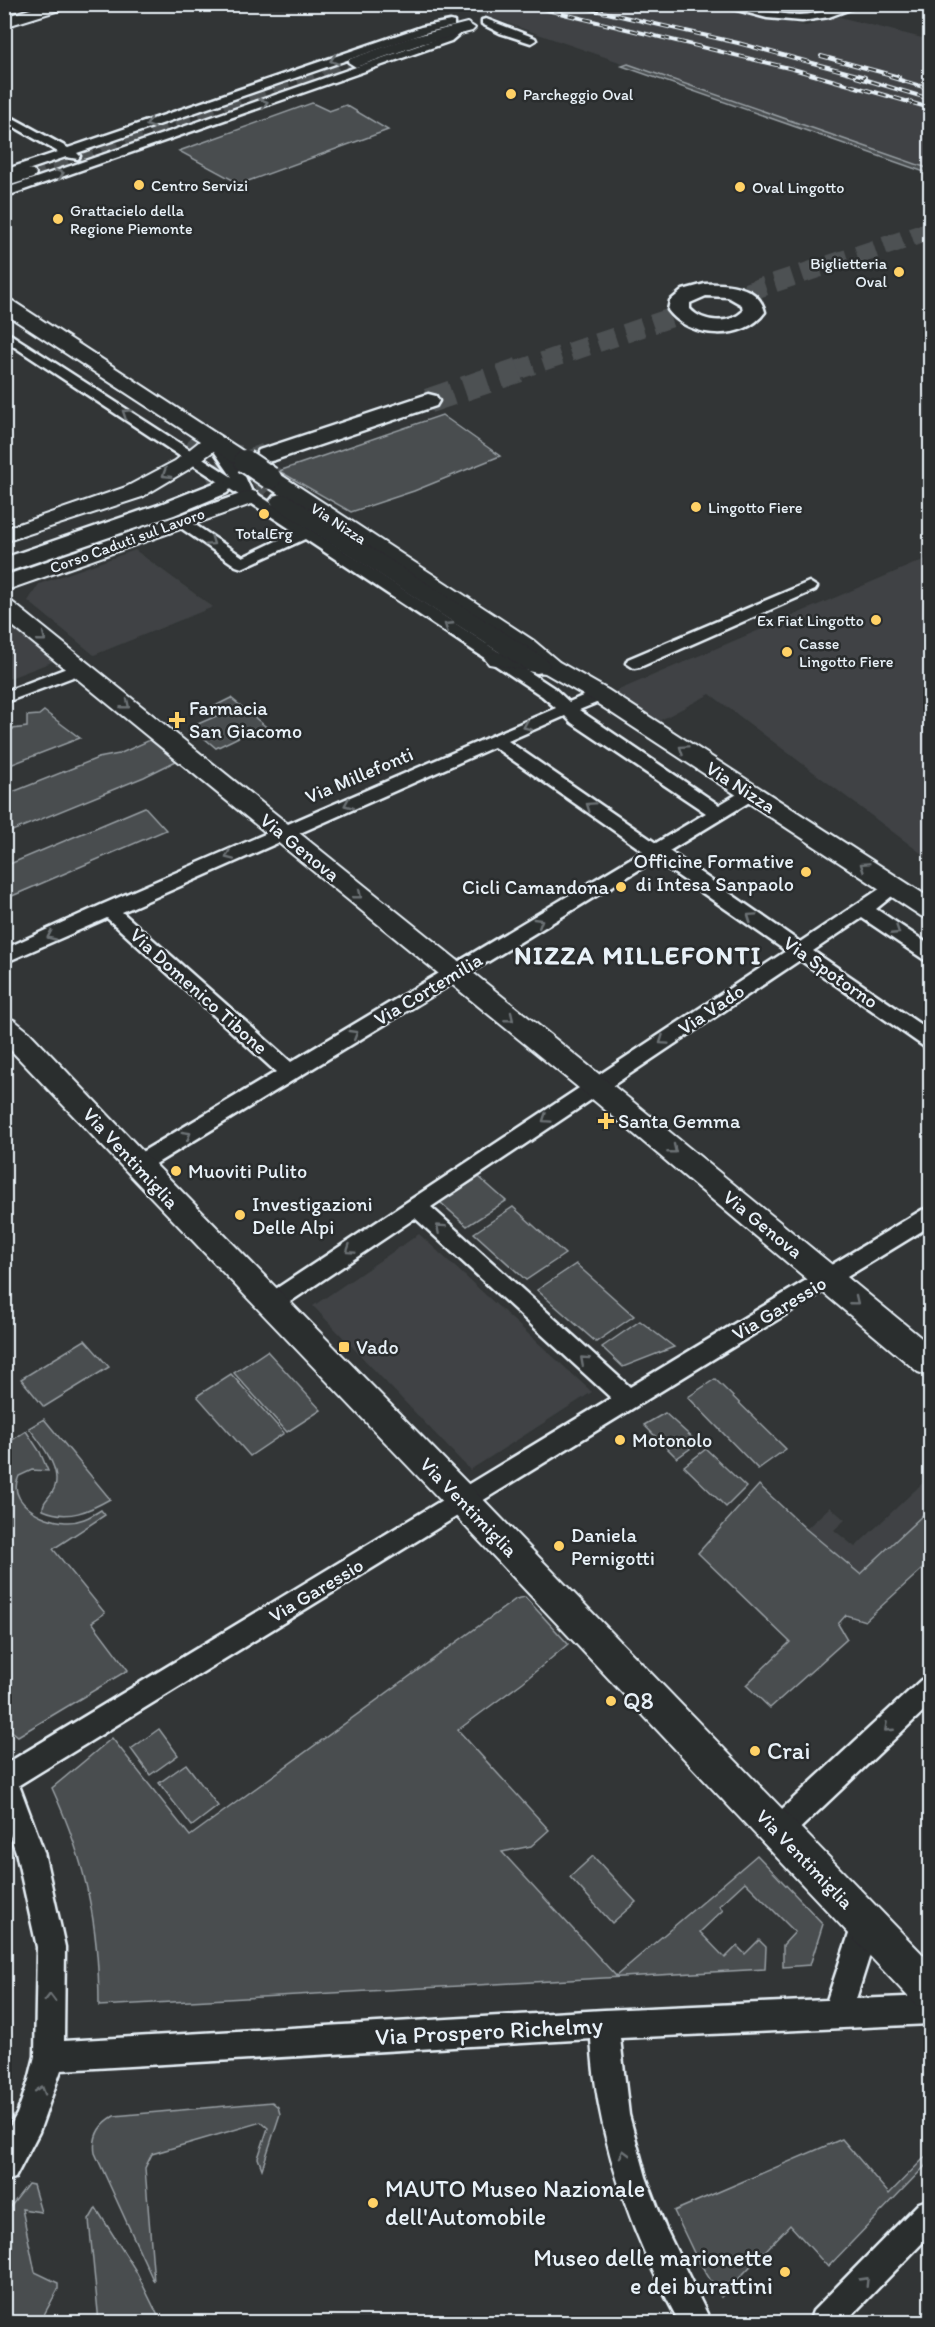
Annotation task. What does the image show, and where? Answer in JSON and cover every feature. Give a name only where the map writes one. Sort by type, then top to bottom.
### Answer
[{"type":"main road","points":[[714,290],[748,295],[753,305],[754,312],[740,323],[709,326],[681,319],[679,305],[687,292],[714,290]]},
{"type":"main road","points":[[272,465],[432,404]]},
{"type":"main road","points":[[4,555],[213,484],[166,510],[4,566]]},
{"type":"main road","points":[[282,501],[544,666]]},
{"type":"street","points":[[4,22],[35,8],[64,4]]},
{"type":"street","points":[[720,4],[776,17],[797,18],[817,17],[859,4]]},
{"type":"street","points":[[809,6],[841,8]]},
{"type":"street","points":[[356,62],[466,26]]},
{"type":"street","points":[[4,193],[447,39],[466,26]]},
{"type":"street","points":[[4,174],[425,29],[466,26],[504,32],[531,40]]},
{"type":"street","points":[[216,101],[237,112]]},
{"type":"street","points":[[4,116],[89,164]]},
{"type":"street","points":[[4,182],[27,174]]},
{"type":"street","name":"Via Nizza","points":[[5,304],[245,461],[272,465],[526,646],[544,666]]},
{"type":"street","points":[[4,318],[190,449]]},
{"type":"street","name":"Via Nizza","points":[[4,334],[190,449],[247,496],[548,692],[578,719],[718,813]]},
{"type":"street","points":[[4,536],[134,492],[190,449],[214,441]]},
{"type":"street","name":"Via Nizza","points":[[214,441],[226,461],[242,480],[247,496]]},
{"type":"street","name":"Corso Caduti sul Lavoro","points":[[4,584],[247,496]]},
{"type":"street","points":[[180,521],[242,563],[306,533]]},
{"type":"street","points":[[634,663],[809,587]]},
{"type":"street","name":"Via Genova","points":[[4,607],[595,1086],[930,1363]]},
{"type":"street","name":"Via Nizza","points":[[497,658],[544,666],[600,694],[930,910]]},
{"type":"street","points":[[4,698],[80,668]]},
{"type":"street","name":"Via Millefonti","points":[[4,957],[282,832],[600,694]]},
{"type":"street","name":"Via Spotorno","points":[[495,740],[930,1041]]},
{"type":"street","name":"Via Cortemilia","points":[[137,1165],[750,794]]},
{"type":"street","name":"Via Vado","points":[[595,1086],[888,892]]},
{"type":"street","name":"Via Domenico Tibone","points":[[108,909],[290,1073]]},
{"type":"street","points":[[862,909],[930,954]]},
{"type":"street","name":"Via Ventimiglia","points":[[4,1027],[19,1039],[270,1304],[463,1501],[930,1991]]},
{"type":"street","points":[[270,1304],[595,1086]]},
{"type":"street","points":[[416,1206],[627,1399]]},
{"type":"street","name":"Via Garessio","points":[[4,1780],[930,1216]]},
{"type":"street","points":[[778,1831],[930,1688]]},
{"type":"street","points":[[4,1780],[30,1852],[51,1947],[49,2056],[44,2080],[29,2122],[4,2167]]},
{"type":"street","points":[[837,2014],[866,1923]]},
{"type":"street","name":"Via Prospero Richelmy","points":[[49,2056],[604,2024],[930,2010]]},
{"type":"street","points":[[604,2024],[609,2083],[630,2175],[659,2254],[696,2322]]},
{"type":"street","points":[[4,2144],[29,2122]]},
{"type":"street","points":[[824,2322],[930,2214]]},
{"type":"shaded area","points":[[454,5],[704,5],[806,26],[836,16],[930,40],[930,169]]},
{"type":"shaded area","points":[[628,64],[930,169],[930,174],[622,66]]},
{"type":"shaded area","points":[[312,103],[329,111],[346,105],[388,130],[240,184],[179,151]]},
{"type":"shaded area","points":[[442,415],[500,456],[414,491],[351,512],[279,471]]},
{"type":"shaded area","points":[[135,550],[213,607],[94,655],[28,601],[39,584]]},
{"type":"shaded area","points":[[930,557],[930,860],[710,694],[659,721],[614,692]]},
{"type":"shaded area","points":[[5,621],[57,660],[5,680]]},
{"type":"shaded area","points":[[231,698],[270,730],[258,736],[251,731],[216,748],[191,727],[221,714],[213,707]]},
{"type":"shaded area","points":[[44,711],[80,738],[5,767],[5,730],[27,727],[27,716],[39,715]]},
{"type":"shaded area","points":[[150,740],[176,761],[144,777],[5,834],[5,795],[98,758],[119,754]]},
{"type":"shaded area","points":[[145,807],[166,830],[5,899],[5,866]]},
{"type":"shaded area","points":[[479,1177],[506,1201],[467,1226],[440,1202]]},
{"type":"shaded area","points":[[513,1207],[565,1254],[526,1280],[474,1233]]},
{"type":"shaded area","points":[[419,1234],[592,1392],[470,1470],[313,1306]]},
{"type":"shaded area","points":[[576,1264],[634,1316],[596,1342],[537,1290]]},
{"type":"shaded area","points":[[640,1321],[674,1347],[623,1367],[602,1347]]},
{"type":"shaded area","points":[[85,1340],[109,1367],[44,1407],[21,1379]]},
{"type":"shaded area","points":[[267,1351],[321,1410],[287,1432],[234,1373]]},
{"type":"shaded area","points":[[231,1374],[284,1433],[250,1456],[197,1396]]},
{"type":"shaded area","points":[[715,1379],[786,1449],[758,1469],[688,1397]]},
{"type":"shaded area","points":[[665,1413],[698,1443],[677,1458],[644,1425]]},
{"type":"shaded area","points":[[44,1419],[110,1499],[86,1511],[70,1515],[43,1510],[45,1502],[54,1489],[55,1473],[49,1457],[29,1428]]},
{"type":"shaded area","points":[[26,1431],[40,1452],[48,1471],[32,1470],[19,1476],[16,1485],[22,1502],[37,1514],[56,1521],[80,1520],[101,1510],[105,1515],[53,1549],[105,1613],[92,1622],[128,1670],[18,1736],[4,1725],[5,1489],[7,1490],[4,1487],[4,1445]]},
{"type":"shaded area","points":[[706,1449],[746,1487],[726,1507],[684,1466]]},
{"type":"shaded area","points":[[930,1476],[930,1507],[860,1574],[806,1529],[830,1507],[845,1520],[834,1530],[855,1547]]},
{"type":"shaded area","points":[[759,1485],[806,1529],[860,1574],[926,1512],[930,1516],[930,1562],[865,1621],[846,1615],[838,1624],[847,1639],[770,1708],[746,1685],[790,1642],[698,1553]]},
{"type":"shaded area","points":[[525,1597],[568,1644],[523,1682],[458,1730],[549,1830],[531,1846],[502,1852],[616,1976],[757,1855],[823,1924],[810,1965],[783,1967],[783,1945],[795,1932],[745,1882],[719,1906],[723,1910],[700,1932],[725,1958],[737,1946],[745,1954],[759,1940],[766,1947],[765,1969],[99,2006],[96,1948],[88,1894],[74,1842],[52,1788],[112,1738],[190,1836],[516,1599]]},
{"type":"shaded area","points":[[159,1729],[178,1755],[150,1775],[131,1749]]},
{"type":"shaded area","points":[[186,1764],[218,1806],[192,1826],[159,1783]]},
{"type":"shaded area","points":[[593,1856],[636,1902],[612,1923],[570,1877]]},
{"type":"shaded area","points":[[272,2102],[278,2107],[280,2114],[262,2169],[258,2158],[268,2128],[261,2122],[152,2154],[145,2168],[154,2282],[95,2153],[94,2147],[98,2131],[114,2116]]},
{"type":"shaded area","points":[[842,2139],[889,2194],[930,2152],[930,2161],[828,2267],[790,2225],[721,2297],[696,2257],[674,2211]]},
{"type":"shaded area","points":[[28,2184],[33,2185],[41,2212],[22,2209],[35,2272],[58,2283],[58,2289],[40,2322],[5,2322],[5,2214]]},
{"type":"shaded area","points":[[96,2208],[136,2271],[161,2322],[99,2322],[89,2220]]},
{"type":"tunnel","points":[[27,174],[356,62]]},
{"type":"tunnel","points":[[747,292],[930,231]]},
{"type":"tunnel","points":[[515,371],[673,317]]},
{"type":"tunnel","points":[[428,401],[519,370]]},
{"type":"tunnel","points":[[189,440],[214,453],[256,458]]},
{"type":"tunnel","points":[[208,480],[267,455]]},
{"type":"tunnel","points":[[268,466],[265,480],[282,501]]},
{"type":"railway","points":[[522,4],[793,69],[930,108]]},
{"type":"railway","points":[[568,4],[738,43],[865,77]]},
{"type":"railway","points":[[821,56],[899,77]]},
{"type":"railway","points":[[856,77],[930,99]]},
{"type":"railway","points":[[890,77],[930,89]]},
{"type":"place","name":"Parcheggio Oval","points":[[511,94]]},
{"type":"place","name":"Centro Servizi","points":[[139,185]]},
{"type":"place","name":"Oval Lingotto","points":[[740,187]]},
{"type":"place","name":"Grattacielo della Regione Piemonte","points":[[58,219]]},
{"type":"place","name":"Biglietteria Oval","points":[[899,272]]},
{"type":"place","name":"Lingotto Fiere","points":[[696,507]]},
{"type":"place","name":"TotalErg","points":[[264,514]]},
{"type":"place","name":"Ex Fiat Lingotto","points":[[876,620]]},
{"type":"place","name":"Casse Lingotto Fiere","points":[[787,652]]},
{"type":"place","name":"Farmacia San Giacomo","points":[[177,720]]},
{"type":"place","name":"Officine Formative di Intesa Sanpaolo","points":[[806,872]]},
{"type":"place","name":"Cicli Camandona","points":[[621,887]]},
{"type":"place","name":"Santa Gemma","points":[[606,1121]]},
{"type":"place","name":"Muoviti Pulito","points":[[176,1171]]},
{"type":"place","name":"Investigazioni Delle Alpi","points":[[240,1215]]},
{"type":"place","name":"Vado","points":[[344,1347]]},
{"type":"place","name":"Motonolo","points":[[620,1440]]},
{"type":"place","name":"Daniela Pernigotti","points":[[559,1546]]},
{"type":"place","name":"Q8","points":[[611,1701]]},
{"type":"place","name":"Crai","points":[[755,1751]]},
{"type":"place","name":"MAUTO Museo Nazionale dell'Automobile","points":[[373,2203]]},
{"type":"place","name":"Museo delle marionette e dei burattini","points":[[785,2272]]},
{"type":"district","name":"NIZZA MILLEFONTI","points":[[638,955]]}]
